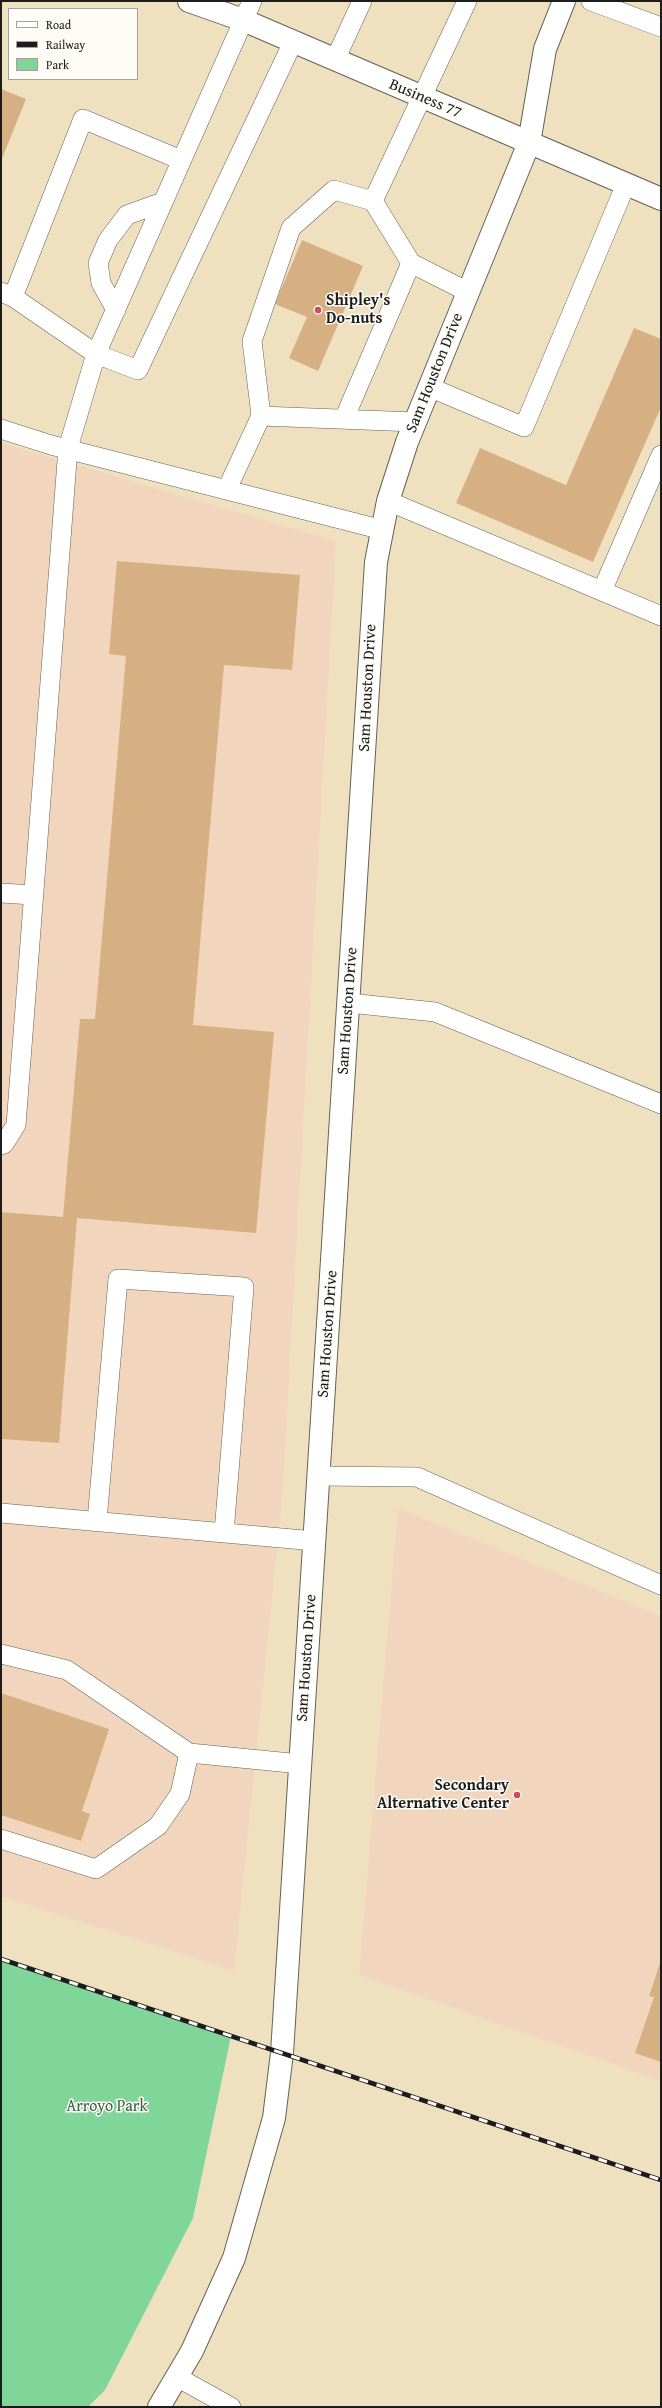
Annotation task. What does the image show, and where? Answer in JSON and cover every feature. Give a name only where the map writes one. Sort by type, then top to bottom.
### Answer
[{"type":"street","name":"Business 77","points":[[189,1],[242,20],[661,198]]},
{"type":"street","name":"Sam Houston Drive","points":[[159,2407],[192,2351],[234,2258],[274,2118],[282,2053],[376,562],[388,501],[415,422],[529,143],[545,48],[564,1]]},
{"type":"lane","points":[[1,1145],[4,1144],[16,1125],[68,448],[96,354],[242,20],[252,1]]},
{"type":"lane","points":[[335,60],[362,1]]},
{"type":"lane","points":[[373,201],[467,1]]},
{"type":"lane","points":[[591,1],[661,27]]},
{"type":"lane","points":[[181,160],[84,119],[7,294],[96,354],[138,370],[293,42]]},
{"type":"lane","points":[[429,387],[524,427],[626,184]]},
{"type":"lane","points":[[227,489],[261,416],[252,341],[291,228],[334,190],[373,201],[411,263],[468,292]]},
{"type":"lane","points":[[116,310],[101,283],[98,263],[108,240],[126,216],[163,202]]},
{"type":"lane","points":[[344,420],[411,263]]},
{"type":"lane","points":[[261,416],[415,422]]},
{"type":"lane","points":[[1,429],[382,530]]},
{"type":"lane","points":[[602,591],[661,455]]},
{"type":"lane","points":[[388,501],[661,616]]},
{"type":"lane","points":[[1,893],[33,895]]},
{"type":"lane","points":[[349,1003],[435,1012],[661,1104]]},
{"type":"lane","points":[[97,1521],[118,1279],[244,1287],[224,1533]]},
{"type":"lane","points":[[319,1476],[417,1477],[661,1584]]},
{"type":"lane","points":[[1,1513],[315,1541]]},
{"type":"lane","points":[[1,1654],[66,1670],[189,1753],[301,1764]]},
{"type":"lane","points":[[1,1838],[96,1869],[158,1826],[180,1794],[189,1753]]},
{"type":"lane","points":[[177,2377],[231,2407]]},
{"type":"shaded area","points":[[1,443],[336,541],[282,1499],[234,1971],[1,1896]]},
{"type":"shaded area","name":"Secondary Alternative Center","points":[[398,1508],[661,1616],[661,2081],[359,1975]]},
{"type":"green space","name":"Arroyo Park","points":[[1,1958],[231,2036],[193,2218],[105,2390],[88,2407],[1,2407]]},
{"type":"building","points":[[1,89],[26,99],[1,161]]},
{"type":"building","name":"Shipley's Do-nuts","points":[[302,240],[363,266],[318,371],[289,358],[307,317],[275,304]]},
{"type":"building","points":[[634,328],[661,339],[661,407],[593,562],[456,503],[480,448],[566,485]]},
{"type":"building","points":[[117,561],[300,575],[292,670],[224,665],[193,1025],[274,1032],[256,1233],[77,1218],[59,1443],[1,1439],[1,1212],[63,1217],[80,1019],[95,1019],[126,656],[109,654]]},
{"type":"building","points":[[1,1693],[109,1729],[82,1811],[90,1814],[81,1841],[1,1815]]},
{"type":"building","points":[[660,1963],[661,2062],[635,2053],[654,1997],[649,1996]]},
{"type":"railway","points":[[1,1959],[661,2180]]},
{"type":"place","name":"Shipley's Do-nuts","points":[[318,310]]},
{"type":"place","name":"Secondary Alternative Center","points":[[517,1795]]}]
